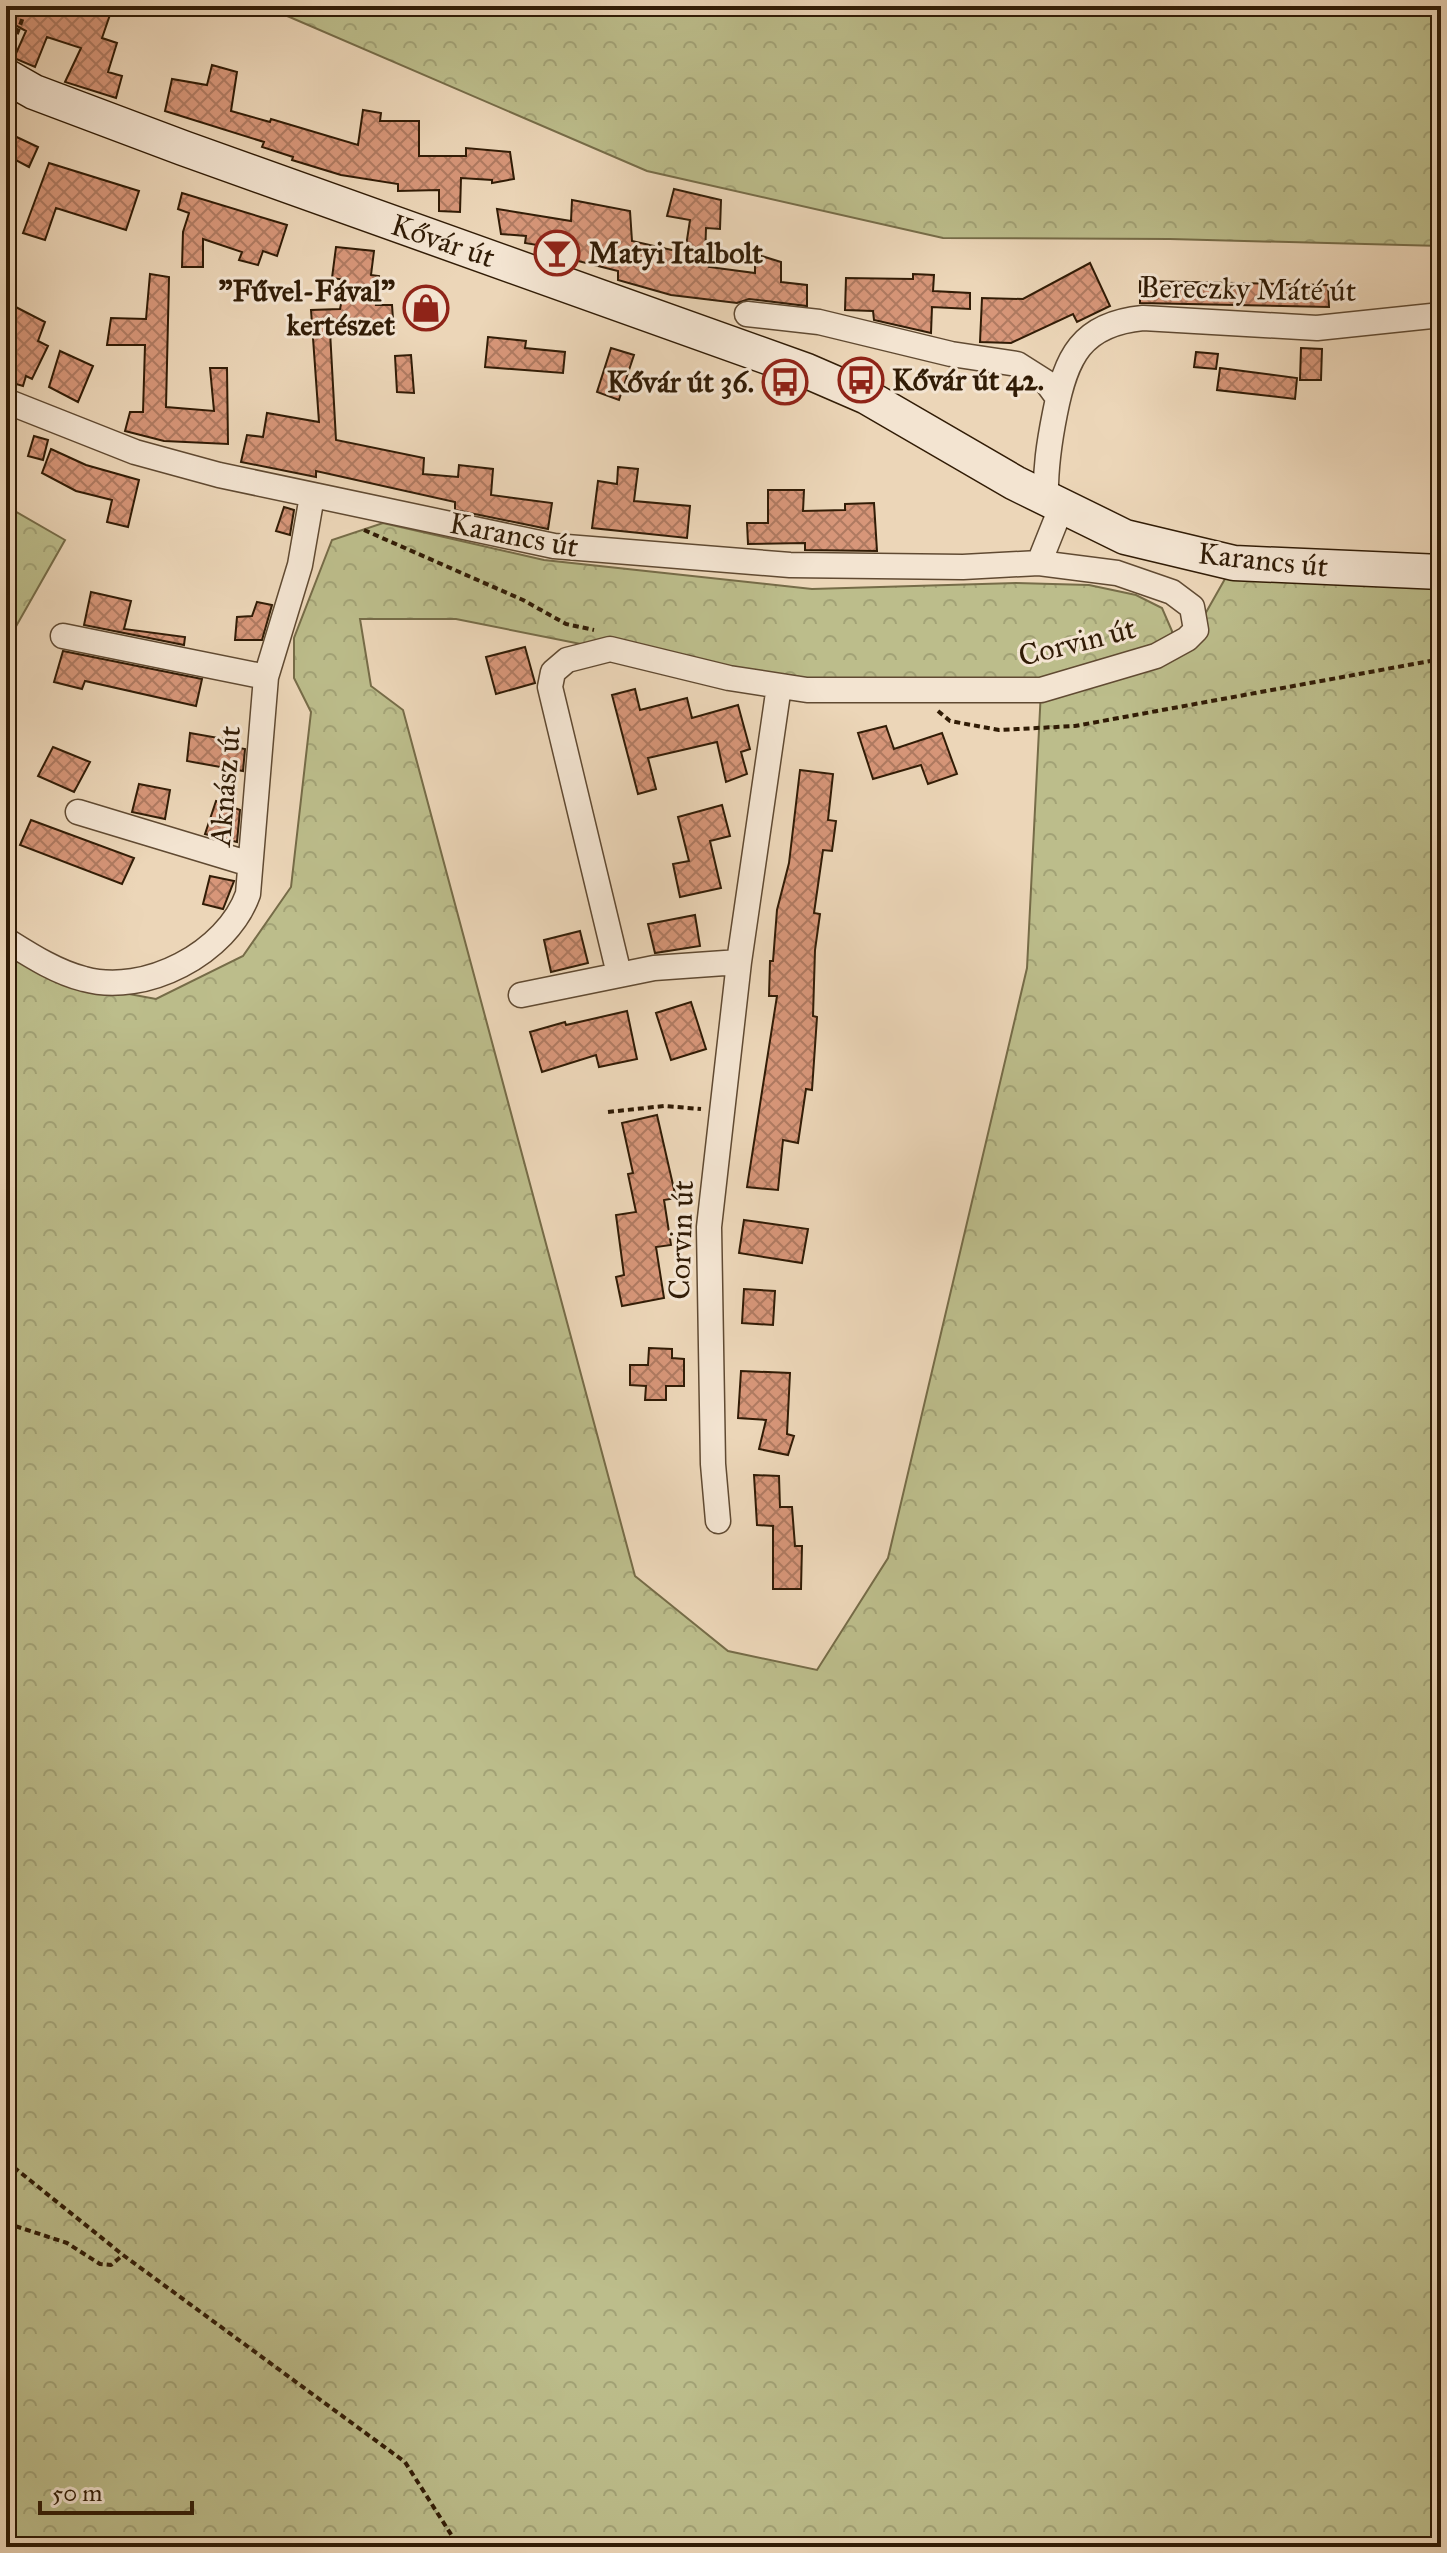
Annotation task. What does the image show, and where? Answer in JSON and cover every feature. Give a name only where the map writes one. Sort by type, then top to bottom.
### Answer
[{"type":"main road","name":"Kővár út","points":[[6,76],[34,92],[183,148],[807,371],[867,397],[1054,504]]},
{"type":"main road","name":"Karancs út","points":[[1054,504],[1125,537],[1234,563],[1441,572]]},
{"type":"street","points":[[747,314],[819,322],[951,354],[1017,364],[1047,383],[1058,398]]},
{"type":"street","name":"Bereczky Máté út","points":[[1054,504],[1044,465],[1064,370],[1073,355],[1098,329],[1117,321],[1143,318],[1317,328],[1441,315]]},
{"type":"street","name":"Karancs út","points":[[6,401],[135,452],[312,496],[570,548],[790,565],[963,567],[1039,563]]},
{"type":"street","name":"Aknász út","points":[[78,812],[250,864],[266,677],[300,565],[312,496]]},
{"type":"street","points":[[1039,563],[1054,504]]},
{"type":"street","name":"Corvin út","points":[[619,974],[549,682],[556,668],[571,658],[610,649],[779,686],[830,691],[1017,691],[1059,686],[1156,656],[1187,639],[1196,630],[1192,607],[1172,592],[1117,573],[1039,563]]},
{"type":"street","points":[[63,636],[266,677]]},
{"type":"street","name":"Corvin út","points":[[718,1521],[713,1464],[709,1227],[739,962],[779,686]]},
{"type":"street","points":[[6,940],[83,979],[109,984],[155,974],[205,950],[236,921],[248,894],[250,864]]},
{"type":"street","points":[[521,995],[683,964],[739,962]]},
{"type":"path","points":[[6,63],[27,6]]},
{"type":"path","points":[[351,524],[523,600],[566,624],[613,634],[626,653]]},
{"type":"path","points":[[914,692],[950,721],[999,730],[1075,726],[1441,659]]},
{"type":"path","points":[[608,1112],[664,1106],[707,1110],[723,1115]]},
{"type":"path","points":[[6,2161],[123,2255],[405,2462],[459,2547]]},
{"type":"path","points":[[6,2223],[67,2243],[100,2264],[111,2265],[123,2255]]},
{"type":"green space","points":[[264,6],[1441,6],[1441,246],[1170,239],[943,238],[647,171]]},
{"type":"green space","points":[[6,506],[65,540],[6,644]]},
{"type":"green space","points":[[383,523],[544,560],[812,589],[1016,583],[1089,585],[1136,595],[1162,608],[1172,631],[1173,647],[1196,630],[1234,563],[1441,572],[1441,2547],[6,2547],[6,922],[59,981],[156,999],[243,956],[291,887],[311,712],[294,678],[294,638],[332,540]],"holes":[[[360,619],[456,619],[626,653],[856,692],[1041,690],[1027,968],[888,1558],[817,1670],[728,1651],[635,1576],[403,710],[371,686]]]},
{"type":"building","points":[[6,6],[113,6],[102,38],[117,43],[108,72],[122,76],[116,98],[65,82],[81,48],[47,37],[35,67],[14,58],[26,31],[6,20]]},
{"type":"building","points":[[212,65],[237,72],[231,111],[270,122],[271,119],[358,145],[363,110],[381,113],[380,121],[419,121],[419,156],[466,156],[466,148],[510,152],[514,179],[492,183],[492,180],[461,178],[460,212],[439,211],[439,190],[398,191],[398,184],[341,175],[292,160],[293,157],[262,147],[264,142],[165,111],[172,79],[207,85]]},
{"type":"building","points":[[6,132],[38,147],[29,167],[6,155]]},
{"type":"building","points":[[49,163],[139,191],[126,230],[56,208],[45,240],[23,233]]},
{"type":"building","points":[[674,189],[721,200],[720,229],[706,228],[705,259],[710,260],[709,267],[755,273],[755,254],[781,262],[781,282],[807,285],[807,306],[749,299],[737,303],[671,295],[618,280],[618,271],[578,261],[578,252],[525,243],[526,236],[501,234],[497,209],[571,221],[572,200],[630,211],[632,241],[685,253],[690,220],[667,216]]},
{"type":"building","points":[[182,193],[287,225],[277,256],[263,251],[258,265],[239,260],[242,252],[203,239],[203,267],[182,267],[183,232],[189,213],[178,209]]},
{"type":"building","points":[[336,247],[374,251],[371,275],[379,276],[376,305],[392,305],[394,333],[330,331],[336,440],[424,458],[423,474],[458,477],[459,465],[493,469],[491,495],[552,503],[548,529],[455,510],[455,502],[316,471],[316,477],[241,462],[247,435],[263,437],[267,413],[319,422],[311,310],[340,309],[346,280],[332,278]]},
{"type":"building","points":[[1090,263],[1110,306],[1077,322],[1073,314],[1011,343],[980,342],[982,298],[1023,299]]},
{"type":"building","points":[[150,274],[169,277],[166,407],[214,411],[210,368],[227,368],[228,444],[164,441],[125,431],[130,412],[143,412],[145,345],[107,345],[111,318],[146,319]]},
{"type":"building","points":[[913,274],[934,275],[933,291],[970,293],[970,309],[932,307],[931,333],[874,320],[873,311],[845,310],[846,278],[913,279]]},
{"type":"building","points":[[1140,281],[1328,285],[1329,307],[1140,303]]},
{"type":"building","points":[[6,302],[45,322],[38,341],[48,346],[32,379],[26,376],[23,386],[6,381]]},
{"type":"building","points":[[488,337],[526,341],[525,348],[565,352],[563,373],[485,367]]},
{"type":"building","points":[[611,348],[634,355],[619,400],[597,392]]},
{"type":"building","points":[[1301,348],[1322,349],[1321,380],[1300,380]]},
{"type":"building","points":[[60,351],[93,366],[78,402],[49,387]]},
{"type":"building","points":[[1196,352],[1218,354],[1216,369],[1194,367]]},
{"type":"building","points":[[411,355],[414,393],[397,392],[395,356]]},
{"type":"building","points":[[1220,368],[1297,378],[1295,399],[1217,390]]},
{"type":"building","points":[[34,436],[48,440],[43,460],[28,456]]},
{"type":"building","points":[[51,449],[86,465],[139,480],[128,527],[107,522],[112,500],[76,491],[42,473]]},
{"type":"building","points":[[618,467],[638,469],[634,501],[690,506],[687,538],[592,528],[598,481],[617,484]]},
{"type":"building","points":[[768,490],[804,490],[803,511],[845,510],[845,504],[874,503],[877,551],[805,550],[805,543],[748,544],[747,523],[768,523]]},
{"type":"building","points":[[284,507],[294,510],[290,535],[276,531]]},
{"type":"building","points":[[91,592],[131,601],[124,629],[185,637],[184,645],[84,625]]},
{"type":"building","points":[[257,602],[272,605],[262,640],[235,640],[237,617],[252,616]]},
{"type":"building","points":[[525,647],[535,683],[496,694],[486,657]]},
{"type":"building","points":[[63,651],[202,679],[196,706],[85,681],[82,689],[54,682]]},
{"type":"building","points":[[635,689],[640,710],[687,698],[692,718],[738,705],[750,749],[741,752],[747,774],[726,782],[717,742],[648,758],[656,789],[638,794],[612,695]]},
{"type":"building","points":[[886,726],[894,749],[942,733],[957,774],[928,784],[921,765],[873,779],[858,733]]},
{"type":"building","points":[[190,733],[230,740],[229,746],[245,749],[243,771],[187,761]]},
{"type":"building","points":[[53,747],[90,762],[74,792],[38,776]]},
{"type":"building","points":[[800,770],[833,774],[828,820],[836,821],[832,851],[823,850],[814,913],[820,914],[815,950],[813,1016],[817,1017],[812,1090],[806,1089],[798,1143],[783,1140],[778,1190],[747,1187],[777,996],[769,996],[770,961],[773,961],[777,910],[789,863]]},
{"type":"building","points":[[139,784],[170,790],[165,819],[132,812]]},
{"type":"building","points":[[216,801],[240,810],[237,842],[205,834]]},
{"type":"building","points":[[722,805],[730,836],[710,841],[721,888],[680,897],[673,864],[689,861],[678,817]]},
{"type":"building","points":[[31,820],[134,858],[122,884],[20,845]]},
{"type":"building","points":[[210,876],[234,881],[223,909],[203,904]]},
{"type":"building","points":[[695,915],[700,946],[655,953],[648,924]]},
{"type":"building","points":[[580,931],[588,963],[551,972],[544,940]]},
{"type":"building","points":[[691,1002],[706,1049],[671,1060],[656,1013]]},
{"type":"building","points":[[627,1011],[637,1059],[599,1067],[596,1055],[542,1072],[530,1032]]},
{"type":"building","points":[[657,1115],[676,1198],[664,1200],[671,1245],[656,1247],[664,1298],[622,1306],[616,1277],[624,1275],[616,1215],[636,1212],[628,1174],[633,1173],[622,1123]]},
{"type":"building","points":[[744,1220],[808,1229],[802,1263],[739,1253]]},
{"type":"building","points":[[744,1289],[775,1291],[773,1325],[742,1323]]},
{"type":"building","points":[[649,1348],[672,1349],[672,1358],[684,1359],[684,1386],[666,1386],[666,1400],[645,1400],[646,1386],[630,1385],[630,1365],[648,1365]]},
{"type":"building","points":[[741,1371],[790,1373],[787,1434],[794,1436],[788,1455],[759,1449],[766,1420],[738,1418]]},
{"type":"building","points":[[754,1475],[779,1476],[780,1507],[792,1507],[795,1546],[802,1546],[801,1589],[773,1589],[773,1526],[757,1525]]},
{"type":"place","name":"Matyi Italbolt","points":[[557,253]]},
{"type":"place","name":"\"Fűvel-Fával\" kertészet","points":[[426,308]]},
{"type":"place","name":"Kővár út 42.","points":[[861,380]]},
{"type":"place","name":"Kővár út 36.","points":[[785,382]]}]
